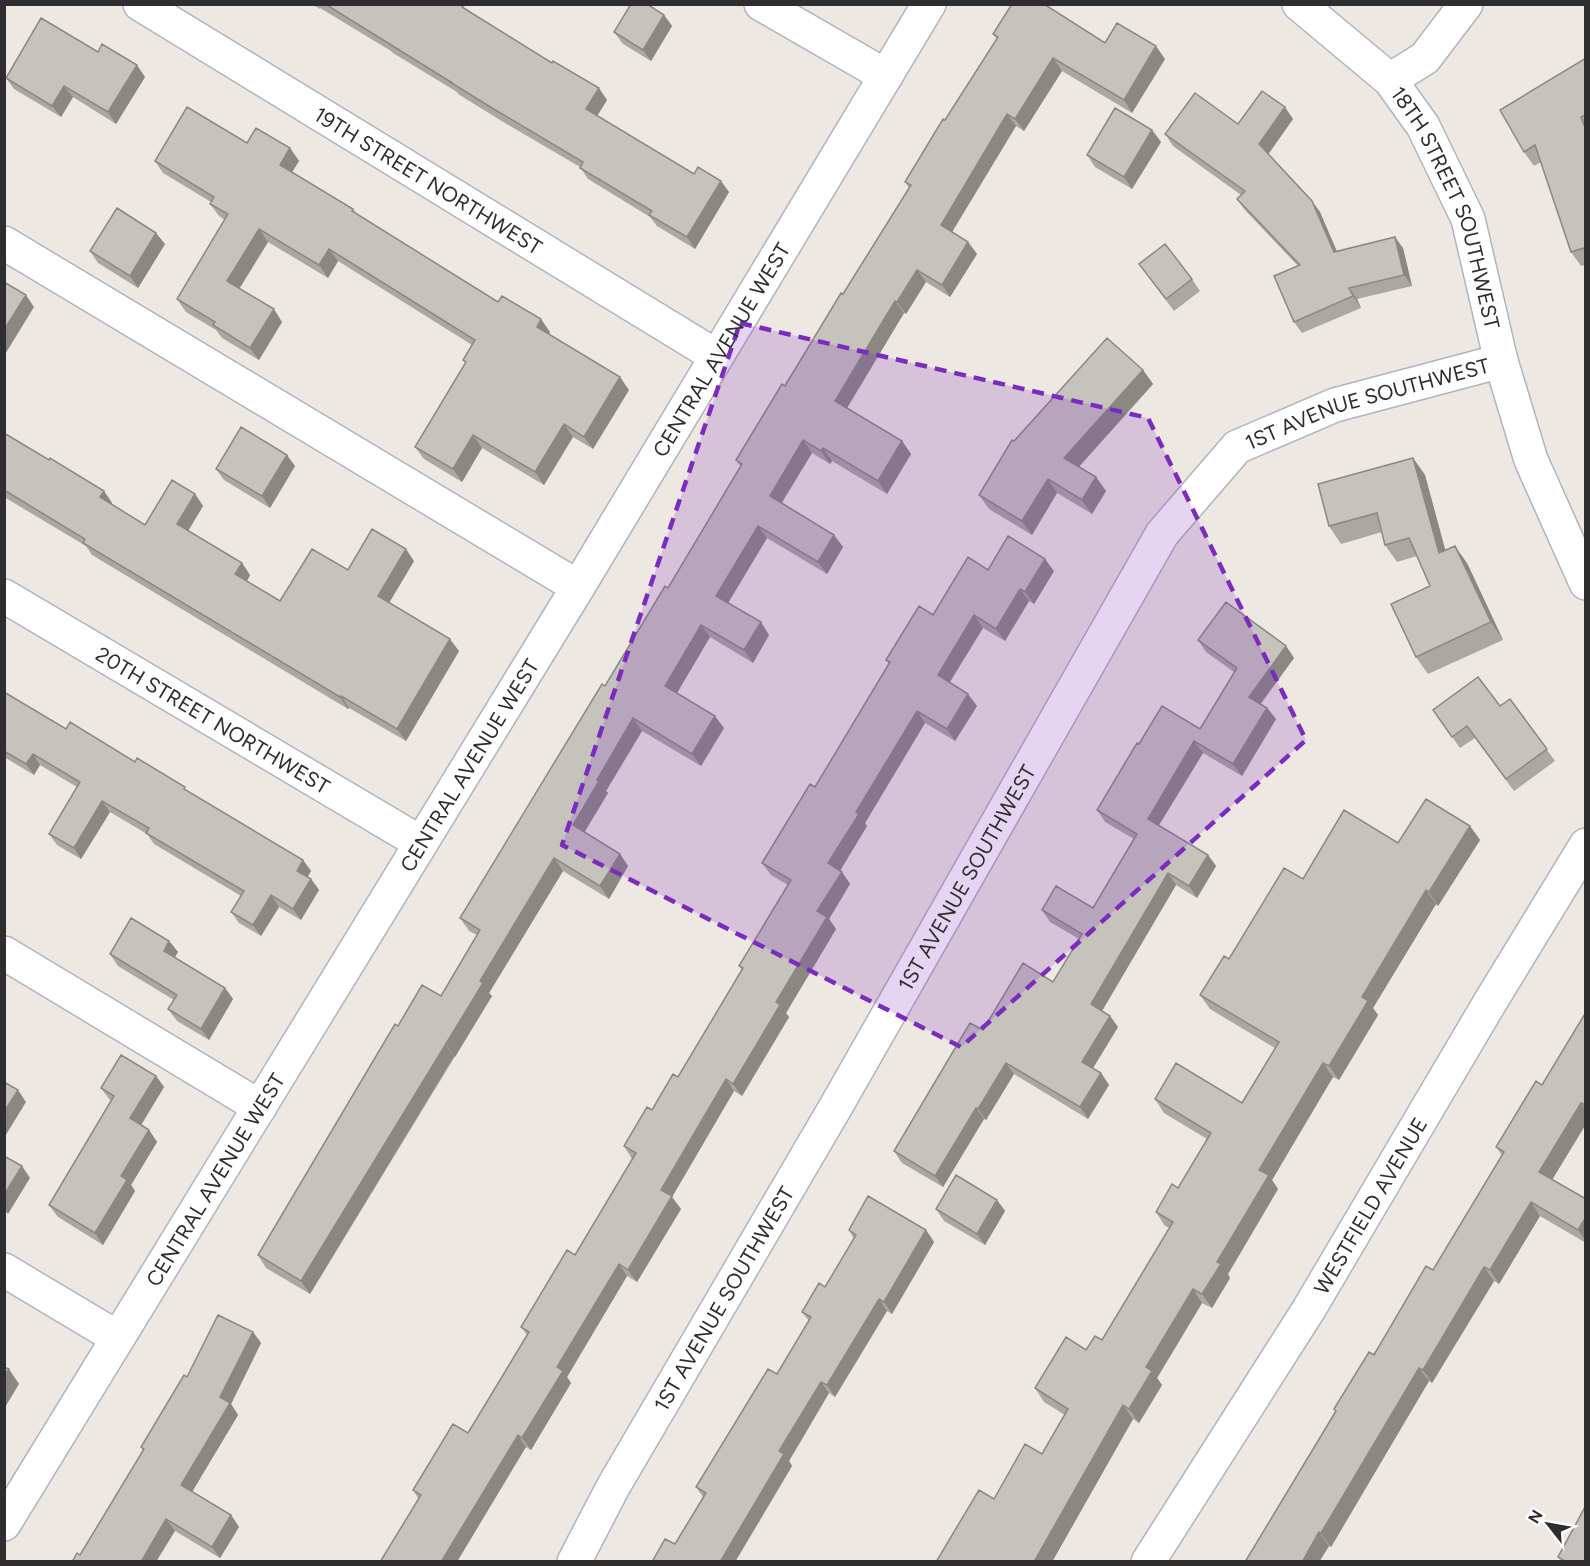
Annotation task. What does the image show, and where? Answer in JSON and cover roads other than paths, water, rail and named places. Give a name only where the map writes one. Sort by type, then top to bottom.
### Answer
[{"type":"street","name":"19TH STREET NORTHWEST","points":[[140,4],[716,356]]},
{"type":"street","points":[[762,4],[886,75]]},
{"type":"street","name":"CENTRAL AVENUE WEST","points":[[4,1524],[578,588],[929,4]]},
{"type":"street","name":"18TH STREET SOUTHWEST","points":[[1299,4],[1390,80],[1423,126],[1468,219],[1501,361],[1531,460],[1586,583]]},
{"type":"street","points":[[1390,80],[1425,58],[1466,4]]},
{"type":"street","points":[[4,243],[578,588]]},
{"type":"street","name":"1ST AVENUE SOUTHWEST","points":[[574,1562],[614,1487],[835,1108],[1162,534],[1237,447],[1335,405],[1501,361]]},
{"type":"street","name":"20TH STREET NORTHWEST","points":[[4,596],[421,843]]},
{"type":"street","name":"WESTFIELD AVENUE","points":[[1148,1562],[1309,1309],[1586,845]]},
{"type":"street","points":[[4,953],[260,1107]]},
{"type":"street","points":[[4,1270],[118,1338]]}]
